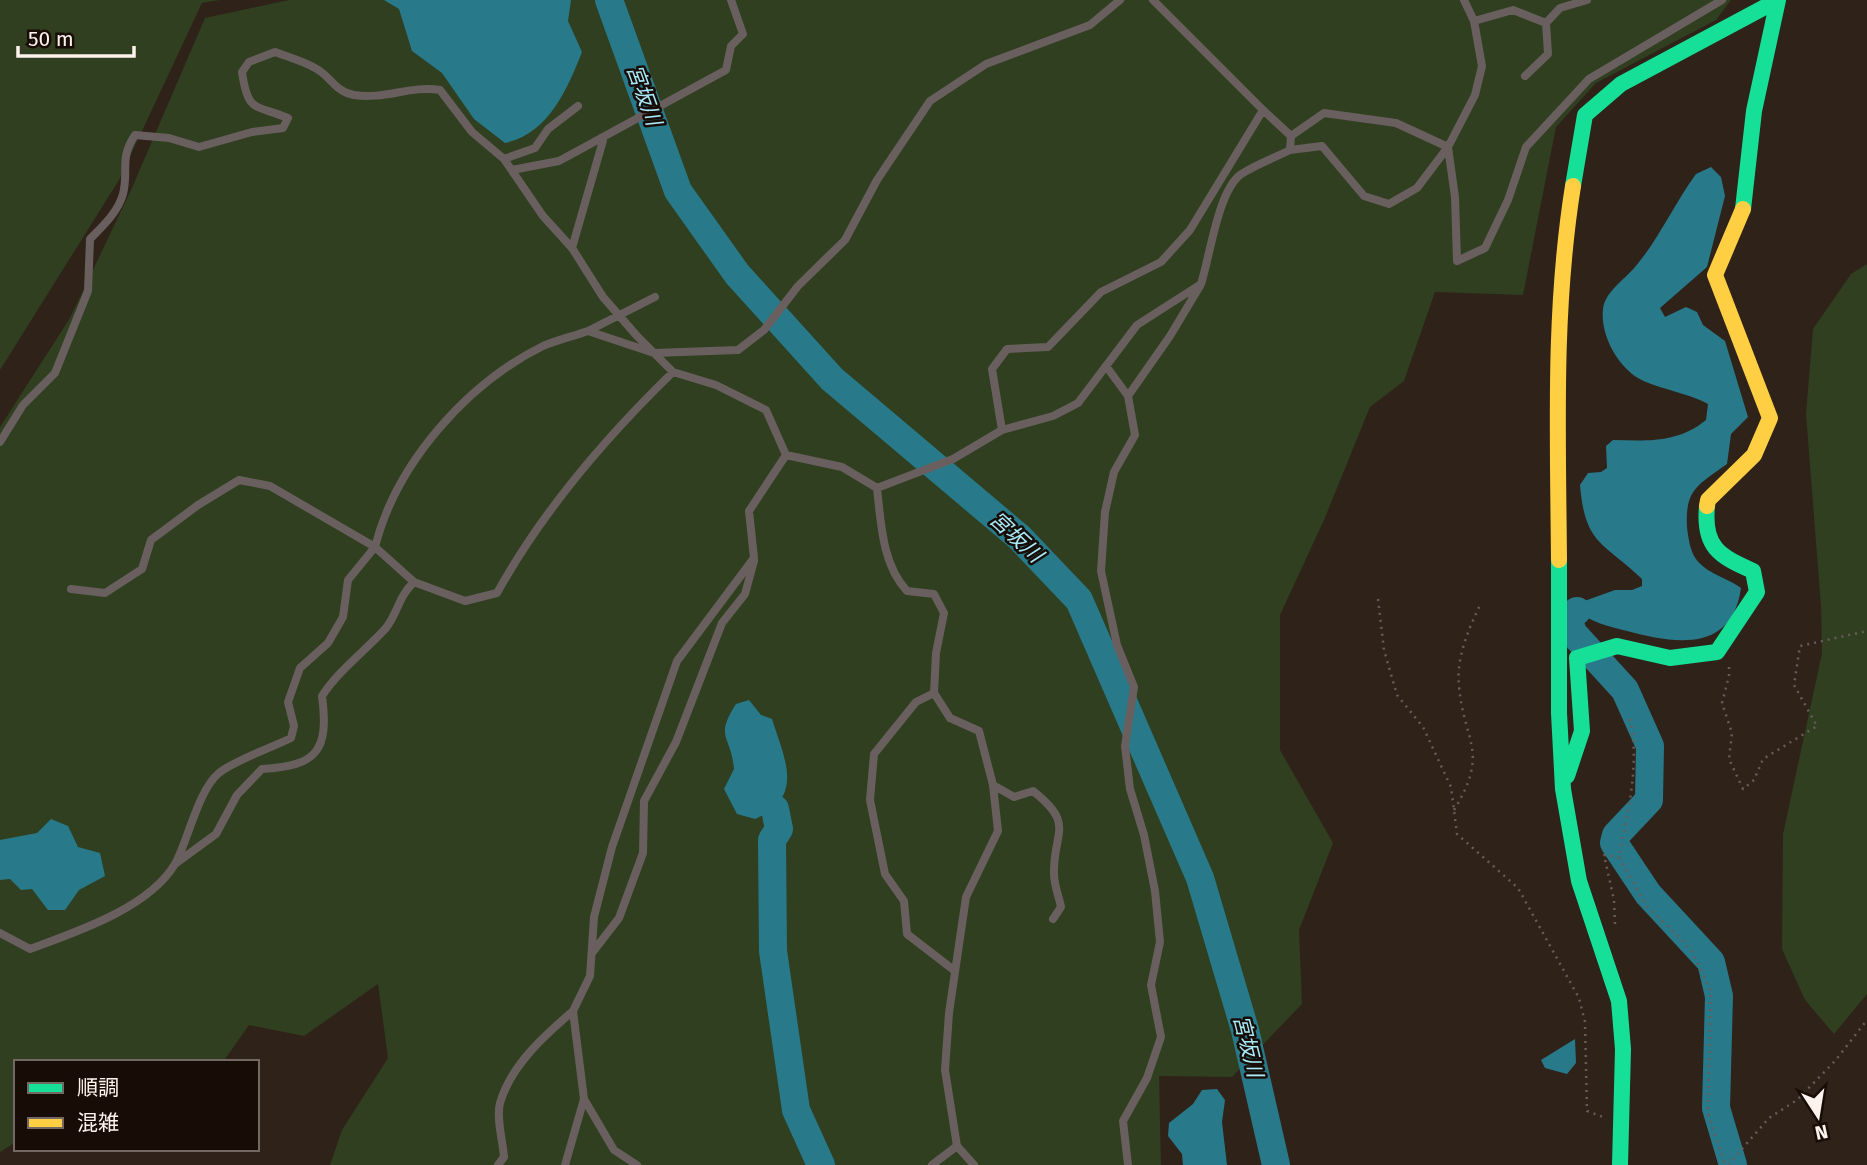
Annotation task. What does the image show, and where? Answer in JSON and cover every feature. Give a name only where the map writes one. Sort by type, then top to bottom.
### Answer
[{"type":"street","points":[[1563,789],[1582,731],[1577,658],[1617,646],[1670,659],[1717,652],[1757,592],[1753,571],[1721,557],[1705,526],[1708,500],[1754,455],[1770,418],[1757,372],[1733,323],[1715,275],[1742,215],[1754,111],[1778,0]]},
{"type":"street","points":[[1620,1165],[1623,1049],[1619,1000],[1579,881],[1563,789],[1559,713],[1558,312],[1562,257],[1585,115],[1620,84],[1762,11],[1778,0]]},
{"type":"lane","points":[[512,170],[559,161],[726,70],[731,46],[743,34],[731,0]]},
{"type":"lane","points":[[588,331],[654,353],[737,350],[755,337],[797,286],[845,240],[877,180],[930,101],[986,64],[1090,25],[1120,0]]},
{"type":"lane","points":[[1153,0],[1292,136]]},
{"type":"lane","points":[[1128,396],[1170,337],[1202,284],[1213,246],[1218,210],[1238,176],[1290,150],[1322,146],[1364,196],[1389,204],[1417,188],[1448,147],[1475,95],[1482,66],[1474,21],[1464,0]]},
{"type":"lane","points":[[1525,76],[1548,54],[1546,23],[1560,8],[1587,0]]},
{"type":"lane","points":[[1448,147],[1455,197],[1457,261],[1485,248],[1508,200],[1526,147],[1589,79],[1722,0]]},
{"type":"lane","points":[[1474,21],[1513,10],[1546,23]]},
{"type":"lane","points":[[0,442],[23,405],[55,373],[88,291],[90,239],[118,208],[124,192],[125,149],[135,135],[169,138],[199,147],[252,132],[284,128],[288,118],[256,108],[246,95],[242,72],[248,62],[275,52],[317,69],[339,90],[355,95],[386,94],[420,87],[440,90],[472,132],[504,159],[543,216],[572,248],[603,297],[654,353],[673,372],[716,384],[766,410],[786,455]]},
{"type":"lane","points":[[504,159],[535,148],[548,129],[578,106]]},
{"type":"lane","points":[[1002,430],[992,369],[1007,349],[1048,347],[1101,292],[1161,262],[1190,230],[1263,110]]},
{"type":"lane","points":[[1290,150],[1292,136],[1324,113],[1396,123],[1448,147]]},
{"type":"lane","points":[[572,248],[604,137]]},
{"type":"lane","points":[[877,488],[953,459],[1002,430],[1053,416],[1078,403],[1137,326],[1202,284]]},
{"type":"lane","points":[[174,864],[192,819],[218,773],[291,738],[294,726],[288,702],[300,668],[328,643],[343,617],[348,580],[375,547],[383,514],[415,457],[453,413],[481,387],[542,346],[588,331],[655,297]]},
{"type":"lane","points":[[1106,366],[1128,396],[1135,435],[1115,472],[1108,498],[1101,571],[1117,645],[1134,687],[1125,746],[1130,789],[1144,835],[1155,891],[1160,942],[1151,985],[1161,1037],[1147,1078],[1123,1121],[1124,1156],[1128,1165]]},
{"type":"lane","points":[[71,589],[106,593],[142,569],[151,540],[198,505],[239,480],[270,486],[375,547],[414,582],[465,601],[497,593],[522,549],[557,498],[639,405],[673,372]]},
{"type":"lane","points":[[786,455],[842,467],[877,488]]},
{"type":"lane","points":[[592,953],[619,918],[643,853],[644,801],[676,742],[722,623],[745,594],[754,558],[749,511],[786,455]]},
{"type":"lane","points":[[877,488],[882,530],[892,576],[907,592],[934,594],[944,613],[936,653],[934,693],[950,718],[979,732],[993,785],[998,831],[966,897],[955,971],[946,1070],[957,1146],[974,1165]]},
{"type":"lane","points":[[498,1165],[504,1157],[499,1105],[516,1070],[547,1034],[573,1011],[590,976],[594,917],[612,847],[677,661],[754,558]]},
{"type":"lane","points":[[0,933],[30,949],[90,927],[146,894],[174,864],[216,834],[237,795],[262,769],[294,767],[318,750],[326,726],[322,696],[332,680],[388,625],[401,594],[414,582]]},
{"type":"lane","points":[[934,693],[916,702],[874,754],[870,800],[886,874],[904,901],[907,934],[955,971]]},
{"type":"lane","points":[[993,785],[1014,797],[1033,791],[1054,808],[1060,831],[1054,875],[1061,907],[1053,919]]},
{"type":"lane","points":[[565,1165],[584,1099],[573,1011]]},
{"type":"lane","points":[[584,1099],[614,1150],[637,1165]]},
{"type":"lane","points":[[932,1165],[957,1146]]},
{"type":"path","points":[[1378,599],[1384,650],[1397,695],[1423,727],[1451,787],[1457,834],[1518,888],[1580,998],[1585,1022],[1587,1111],[1619,1123]]},
{"type":"path","points":[[1454,810],[1467,789],[1475,754],[1459,686],[1463,650],[1481,603]]},
{"type":"path","points":[[1726,640],[1730,676],[1722,703],[1732,733],[1729,759],[1743,789],[1754,780],[1763,759],[1817,726],[1794,685],[1800,646],[1867,631]]},
{"type":"path","points":[[1630,719],[1636,745],[1630,799],[1619,856],[1646,905],[1691,949],[1711,991],[1708,1113],[1726,1165],[1769,1118],[1797,1100],[1835,1061],[1867,1020]]},
{"type":"path","points":[[1615,926],[1614,900],[1604,855],[1619,856]]},
{"type":"green space","points":[[0,0],[220,0],[202,3],[119,180],[0,370]]},
{"type":"green space","points":[[289,0],[1731,0],[1716,20],[1596,83],[1556,127],[1523,295],[1435,292],[1404,381],[1370,407],[1324,520],[1280,615],[1280,750],[1333,843],[1299,930],[1302,1004],[1232,1077],[1159,1076],[1161,1165],[330,1165],[342,1130],[388,1058],[378,984],[304,1036],[249,1025],[224,1060],[14,1060],[14,1143],[0,1152],[0,427],[70,318],[131,190],[205,18]]},
{"type":"green space","points":[[1867,264],[1867,994],[1834,1034],[1805,1000],[1782,949],[1783,834],[1822,653],[1821,606],[1806,414],[1813,329],[1851,274]]},
{"type":"water","points":[[384,0],[571,0],[568,21],[582,52],[570,81],[544,120],[520,138],[505,143],[474,119],[442,73],[412,51],[399,9]]},
{"type":"water","points":[[1711,167],[1721,177],[1725,196],[1707,267],[1660,308],[1665,317],[1686,307],[1697,312],[1703,325],[1725,341],[1748,417],[1731,434],[1727,464],[1695,489],[1687,514],[1689,539],[1696,559],[1706,568],[1741,588],[1735,609],[1726,624],[1714,634],[1699,639],[1664,639],[1607,626],[1577,611],[1576,604],[1615,590],[1632,590],[1642,586],[1642,579],[1607,549],[1592,532],[1586,520],[1580,485],[1588,473],[1601,472],[1607,468],[1606,446],[1613,440],[1673,437],[1706,420],[1708,404],[1638,378],[1623,365],[1607,338],[1603,309],[1611,292],[1644,256],[1696,174]]},
{"type":"water","points":[[749,700],[761,715],[772,719],[786,763],[787,776],[786,789],[781,800],[771,810],[755,819],[737,814],[724,789],[734,769],[725,731],[726,724],[736,704]]},
{"type":"water","points":[[51,819],[68,826],[78,847],[100,853],[105,876],[79,890],[65,910],[48,910],[32,889],[21,890],[10,879],[0,880],[0,840],[37,833]]},
{"type":"water","points":[[1575,1039],[1576,1063],[1567,1074],[1545,1068],[1541,1060]]},
{"type":"water","points":[[1217,1089],[1225,1100],[1222,1122],[1227,1165],[1183,1165],[1182,1154],[1168,1136],[1169,1123],[1193,1104],[1202,1090]]},
{"type":"waterway","name":"宮坂川","points":[[609,0],[678,191],[737,274],[832,379],[1019,537],[1079,600],[1200,878],[1245,1030],[1276,1165]]},
{"type":"waterway","points":[[1577,611],[1568,617],[1573,633],[1625,690],[1650,746],[1649,800],[1616,835],[1614,843],[1648,894],[1711,962],[1719,996],[1716,1108],[1733,1165]]},
{"type":"waterway","points":[[775,809],[779,829],[772,840],[773,951],[796,1110],[821,1165]]},
{"type":"traffic: fast","points":[[1743,209],[1754,111],[1778,0]]},
{"type":"traffic: fast","points":[[1573,186],[1585,115],[1621,84],[1778,0]]},
{"type":"traffic: fast","points":[[1567,776],[1582,731],[1577,658],[1617,646],[1670,658],[1717,652],[1757,592],[1753,571],[1722,555],[1711,541],[1706,520],[1707,506]]},
{"type":"traffic: fast","points":[[1559,560],[1559,713],[1563,789],[1579,881],[1619,1001],[1623,1049],[1620,1165]]},
{"type":"traffic: slow","points":[[1559,560],[1560,326],[1562,279],[1573,186]]},
{"type":"traffic: slow","points":[[1707,506],[1708,500],[1754,455],[1770,418],[1715,275],[1743,209]]}]
